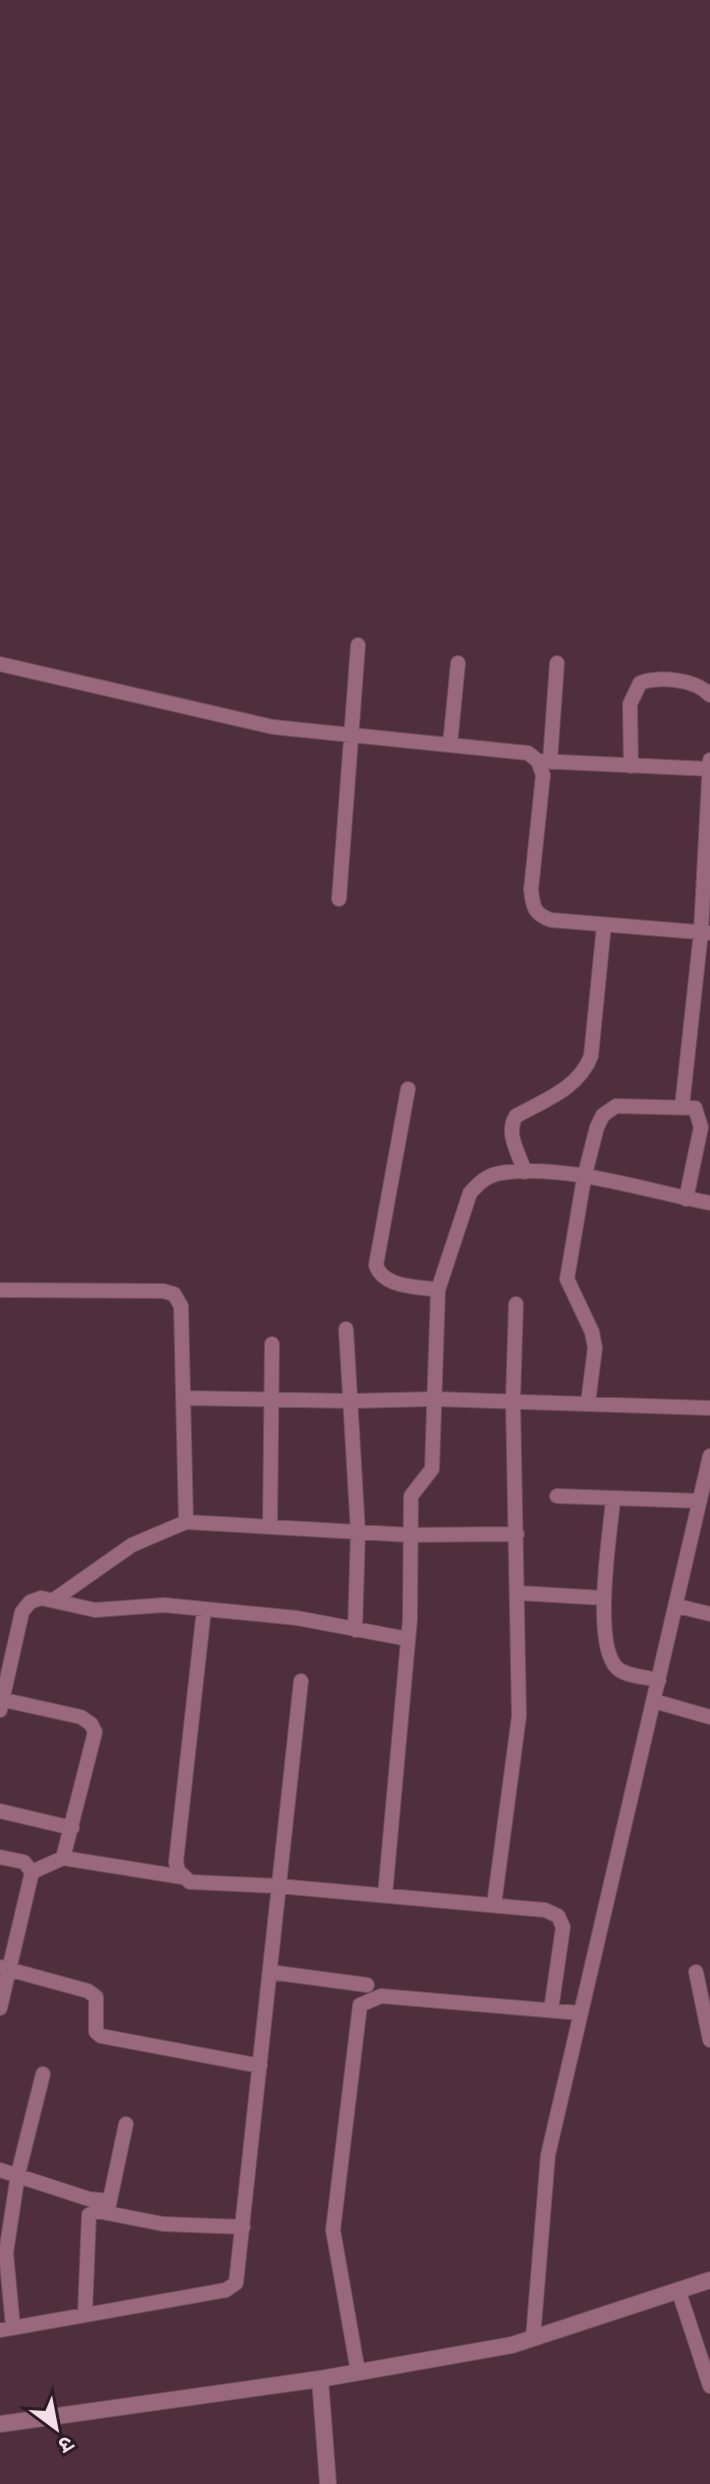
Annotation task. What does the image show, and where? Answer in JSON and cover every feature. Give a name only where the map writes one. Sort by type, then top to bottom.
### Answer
[{"type":"street","points":[[339,899],[358,645]]},
{"type":"street","points":[[450,745],[458,663]]},
{"type":"street","points":[[557,663],[544,761],[533,906],[538,915],[551,920],[706,932]]},
{"type":"street","points":[[0,664],[273,727],[528,753],[544,761],[710,769]]},
{"type":"street","points":[[631,766],[630,704],[640,683],[653,679],[691,684],[703,688],[710,695]]},
{"type":"street","points":[[682,1107],[706,932],[710,760]]},
{"type":"street","points":[[525,1172],[511,1124],[516,1116],[573,1084],[585,1072],[591,1056],[604,925]]},
{"type":"street","points":[[408,1089],[376,1265],[379,1275],[388,1281],[438,1290]]},
{"type":"street","points":[[588,1403],[595,1348],[592,1332],[567,1279],[584,1178],[603,1115],[616,1106],[695,1108],[701,1127],[686,1199]]},
{"type":"street","points":[[385,1895],[408,1639],[411,1496],[432,1469],[438,1290],[470,1193],[481,1181],[498,1173],[551,1171],[710,1203]]},
{"type":"street","points":[[0,1290],[163,1291],[174,1294],[181,1306],[186,1522]]},
{"type":"street","points":[[494,1905],[517,1735],[519,1593],[513,1400],[516,1304]]},
{"type":"street","points":[[346,1329],[358,1532],[355,1630]]},
{"type":"street","points":[[270,1526],[272,1344]]},
{"type":"street","points":[[184,1398],[513,1400],[710,1408]]},
{"type":"street","points":[[533,2338],[548,2155],[677,1606],[703,1518],[700,1501],[710,1456]]},
{"type":"street","points":[[557,1496],[700,1501]]},
{"type":"street","points":[[613,1500],[603,1612],[615,1666],[623,1672],[659,1680]]},
{"type":"street","points":[[55,1599],[132,1545],[186,1522],[410,1535],[517,1534]]},
{"type":"street","points":[[519,1593],[604,1598]]},
{"type":"street","points":[[63,1858],[95,1732],[91,1724],[81,1717],[1,1703],[22,1612],[30,1602],[55,1599],[95,1610],[164,1605],[297,1618],[408,1639]]},
{"type":"street","points":[[677,1606],[710,1614]]},
{"type":"street","points":[[182,1877],[176,1862],[204,1609]]},
{"type":"street","points":[[43,2074],[18,2174],[3,2271],[7,2329],[226,2290],[236,2283],[301,1681]]},
{"type":"street","points":[[654,1701],[710,1717]]},
{"type":"street","points":[[0,1811],[72,1828]]},
{"type":"street","points":[[0,1857],[24,1862],[32,1872]]},
{"type":"street","points":[[0,2008],[4,1968],[32,1872],[63,1858],[182,1877],[190,1882],[278,1886],[545,1910],[558,1916],[563,1927],[551,2010]]},
{"type":"street","points":[[4,1968],[88,1991],[96,1997],[96,2032],[101,2036],[260,2066]]},
{"type":"street","points":[[270,1972],[367,1985]]},
{"type":"street","points":[[696,1972],[710,2040]]},
{"type":"street","points":[[358,2372],[333,2230],[360,2005],[381,1996],[580,2013]]},
{"type":"street","points":[[108,2206],[126,2124]]},
{"type":"street","points":[[0,2170],[163,2224],[243,2227]]},
{"type":"street","points":[[85,2313],[86,2223],[89,2215],[108,2206]]},
{"type":"street","points":[[0,2424],[320,2379],[533,2338],[710,2280]]},
{"type":"street","points":[[679,2292],[710,2386]]},
{"type":"street","points":[[320,2379],[328,2484]]}]
